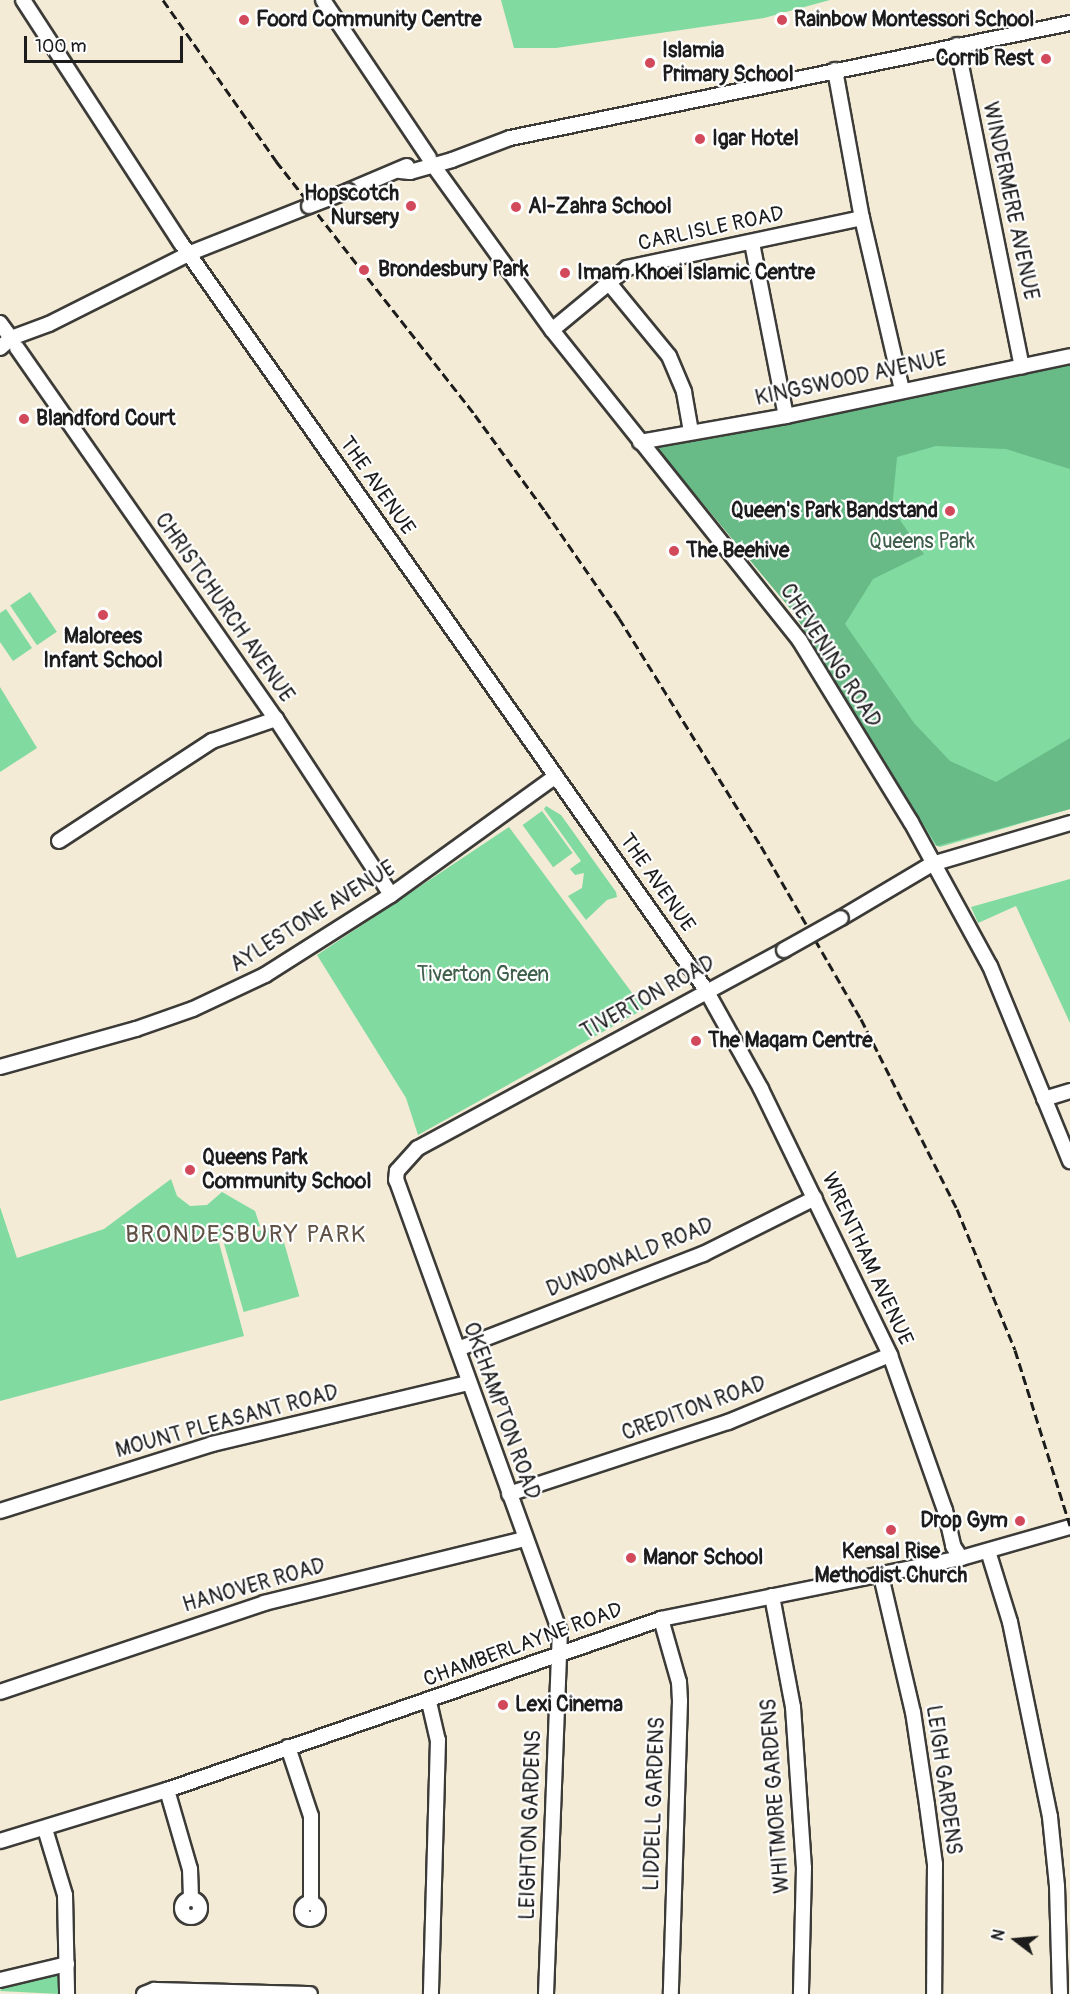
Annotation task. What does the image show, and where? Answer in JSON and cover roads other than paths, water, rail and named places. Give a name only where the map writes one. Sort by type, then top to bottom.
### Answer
[{"type":"street","name":"THE AVENUE","points":[[23,0],[188,254],[706,990]]},
{"type":"street","name":"CHEVENING ROAD","points":[[323,0],[431,162],[552,330],[800,641],[990,966],[1070,1161]]},
{"type":"street","points":[[0,353],[49,324],[188,254],[400,171],[510,138],[1070,23]]},
{"type":"street","name":"WINDERMERE AVENUE","points":[[957,45],[1022,366]]},
{"type":"street","points":[[835,70],[862,218],[902,390]]},
{"type":"street","name":"CARLISLE ROAD","points":[[552,330],[627,268],[862,218]]},
{"type":"street","points":[[752,243],[786,416]]},
{"type":"street","points":[[609,283],[669,356],[684,392],[691,430]]},
{"type":"street","name":"CHRISTCHURCH AVENUE","points":[[0,323],[276,719],[391,895]]},
{"type":"street","points":[[0,348],[14,343]]},
{"type":"street","name":"KINGSWOOD AVENUE","points":[[640,442],[691,430],[786,416],[1070,356]]},
{"type":"street","points":[[59,842],[212,741],[276,719]]},
{"type":"street","name":"AYLESTONE AVENUE","points":[[0,1067],[104,1040],[193,1009],[266,975],[391,895],[556,776]]},
{"type":"street","name":"TIVERTON ROAD","points":[[396,1180],[400,1162],[418,1148],[706,990],[784,950],[932,864],[1070,823]]},
{"type":"street","name":"WRENTHAM AVENUE","points":[[706,990],[761,1089],[890,1355],[945,1510],[953,1546],[961,1558]]},
{"type":"street","points":[[1044,1099],[1070,1091]]},
{"type":"street","name":"OKEHAMPTON ROAD","points":[[396,1180],[524,1539],[560,1632],[559,1657]]},
{"type":"street","name":"DUNDONALD ROAD","points":[[458,1349],[703,1254],[815,1198]]},
{"type":"street","name":"CREDITON ROAD","points":[[509,1494],[728,1422],[890,1355]]},
{"type":"street","name":"MOUNT PLEASANT ROAD","points":[[0,1511],[212,1444],[468,1383]]},
{"type":"street","name":"CHAMBERLAYNE ROAD","points":[[0,1841],[167,1790],[288,1747],[559,1657],[661,1619],[881,1576],[961,1558],[1063,1529]]},
{"type":"street","name":"HANOVER ROAD","points":[[0,1692],[264,1603],[524,1539]]},
{"type":"street","points":[[988,1551],[1012,1633],[1050,1817],[1057,1886],[1060,1994]]},
{"type":"street","name":"LEIGH GARDENS","points":[[881,1576],[913,1712],[935,1864],[934,1994]]},
{"type":"street","name":"WHITMORE GARDENS","points":[[772,1596],[793,1707],[804,1868],[801,1994]]},
{"type":"street","name":"LIDDELL GARDENS","points":[[661,1619],[679,1682],[680,1701],[671,1994]]},
{"type":"street","name":"LEIGHTON GARDENS","points":[[546,1994],[559,1657]]},
{"type":"street","points":[[429,1702],[438,1740],[431,1994]]},
{"type":"street","points":[[288,1747],[311,1816],[310,1903]]},
{"type":"street","points":[[167,1790],[190,1869],[190,1899]]},
{"type":"street","points":[[45,1829],[65,1895],[67,1994]]},
{"type":"street","points":[[0,1980],[67,1964]]},
{"type":"street","points":[[144,1994],[154,1990],[310,1994]]},
{"type":"railway","points":[[163,0],[276,161],[475,415],[545,511],[619,618],[761,846],[861,1019],[957,1209],[1015,1350],[1070,1526]]},
{"type":"place","name":"Foord Community Centre","points":[[244,20]]},
{"type":"place","name":"Rainbow Montessori School","points":[[782,20]]},
{"type":"place","name":"Corrib Rest","points":[[1046,59]]},
{"type":"place","name":"Islamia Primary School","points":[[650,63]]},
{"type":"place","name":"Igar Hotel","points":[[700,139]]},
{"type":"place","name":"Hopscotch Nursery","points":[[411,206]]},
{"type":"place","name":"Al-Zahra School","points":[[516,207]]},
{"type":"place","name":"Brondesbury Park","points":[[364,270]]},
{"type":"place","name":"Imam Khoei Islamic Centre","points":[[565,273]]},
{"type":"place","name":"Blandford Court","points":[[24,419]]},
{"type":"place","name":"Queen's Park Bandstand","points":[[950,511]]},
{"type":"place","name":"The Beehive","points":[[674,551]]},
{"type":"place","name":"Malorees Infant School","points":[[103,615]]},
{"type":"place","name":"The Maqam Centre","points":[[696,1041]]},
{"type":"place","name":"Queens Park Community School","points":[[190,1170]]},
{"type":"place","name":"Drop Gym","points":[[1020,1521]]},
{"type":"place","name":"Kensal Rise Methodist Church","points":[[891,1530]]},
{"type":"place","name":"Manor School","points":[[631,1558]]},
{"type":"place","name":"Lexi Cinema","points":[[503,1705]]},
{"type":"district","name":"BRONDESBURY PARK","points":[[246,1235]]},
{"type":"park label","name":"Queens Park","points":[[922,542]]},
{"type":"park label","name":"Tiverton Green","points":[[483,975]]}]
